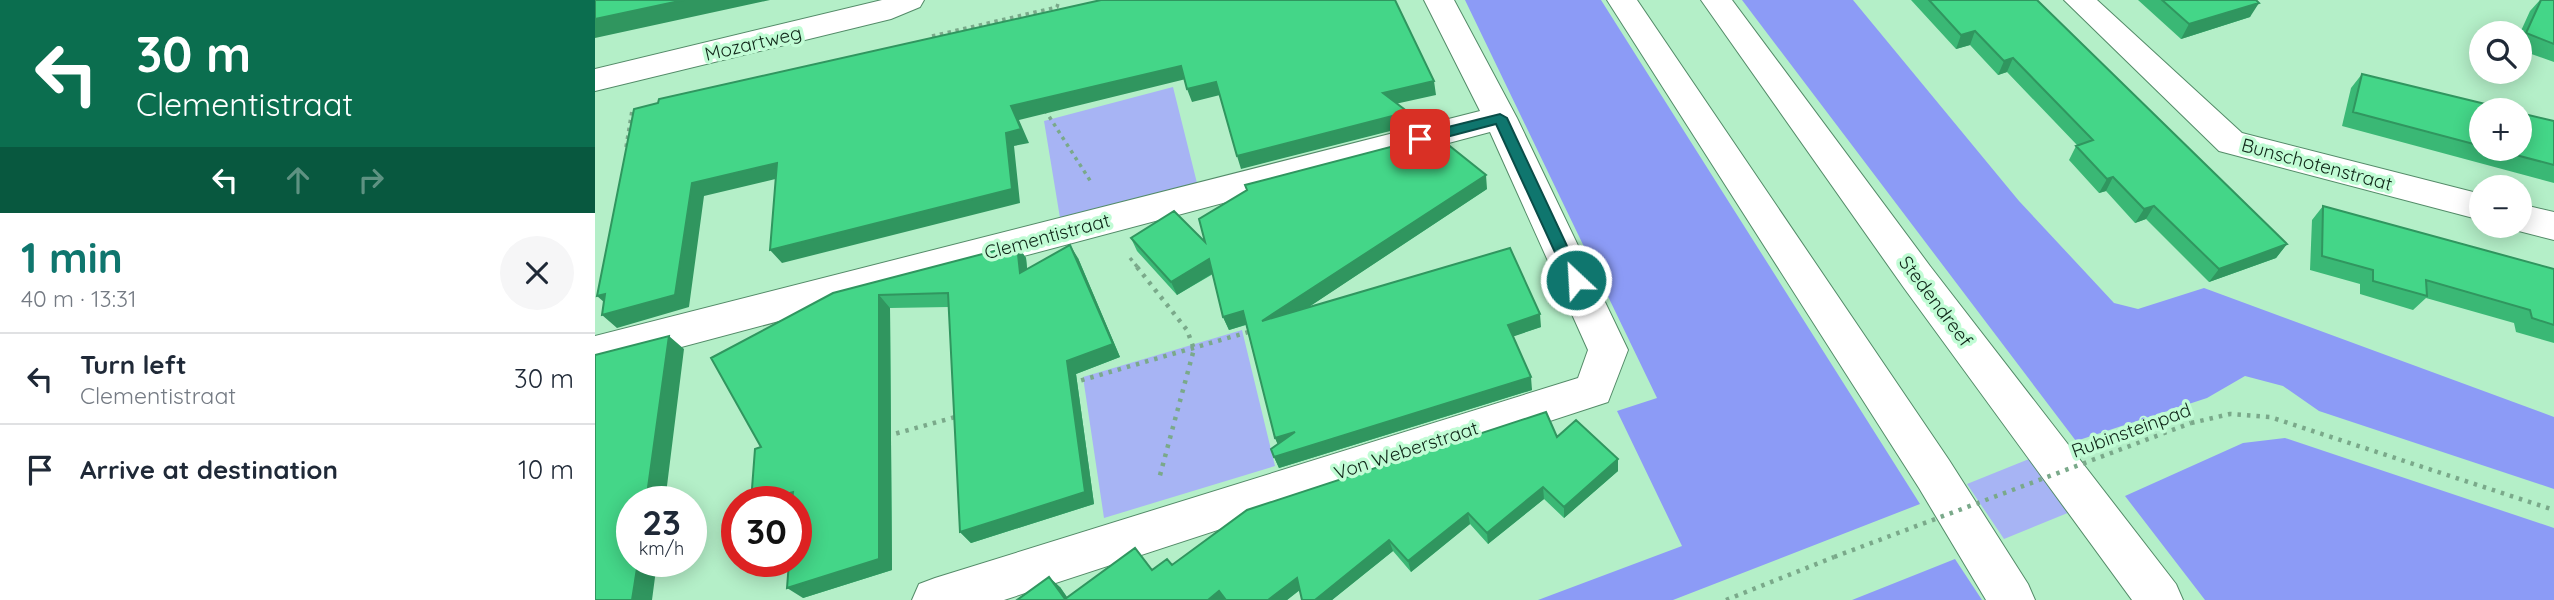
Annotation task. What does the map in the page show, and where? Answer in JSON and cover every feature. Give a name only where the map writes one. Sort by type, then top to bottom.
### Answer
[{"type":"street","name":"Mozartweg","points":[[595,80],[880,12],[909,0]]},
{"type":"street","points":[[1439,0],[1500,118]]},
{"type":"street","points":[[1622,0],[1934,474],[2013,600]]},
{"type":"street","name":"Stedendreef","points":[[1716,0],[1917,278],[2160,600]]},
{"type":"street","name":"Bunschotenstraat","points":[[2079,0],[2231,142],[2469,205]]},
{"type":"street","name":"Clementistraat","points":[[595,354],[1500,118]]},
{"type":"street","name":"Von Weberstraat","points":[[935,600],[1594,390],[1608,350],[1500,118]]},
{"type":"street","points":[[2532,221],[2554,226]]},
{"type":"path","points":[[1033,13],[1034,26]]},
{"type":"path","points":[[625,157],[634,103]]},
{"type":"path","points":[[1044,103],[1046,115],[1103,201],[1102,222],[1188,330],[1194,349],[1155,493],[1156,528]]},
{"type":"path","points":[[1061,387],[1260,329]]},
{"type":"path","points":[[875,440],[968,413]]},
{"type":"path","name":"Rubinsteinpad","points":[[1727,600],[2191,423],[2230,414],[2270,417],[2554,510]]},
{"type":"shaded area","points":[[1465,0],[1601,0],[1920,504],[1673,600],[1538,600],[1682,546],[1617,411],[1657,398]]},
{"type":"shaded area","points":[[1742,0],[1853,0],[2019,201],[2114,303],[2138,309],[2204,288],[2554,417],[2554,489],[2319,411],[2283,386],[2245,376],[2207,398],[2076,441]]},
{"type":"shaded area","points":[[1173,87],[1197,183],[1060,218],[1044,121]]},
{"type":"shaded area","points":[[1242,330],[1275,466],[1104,518],[1083,377]]},
{"type":"shaded area","points":[[2285,438],[2554,528],[2554,600],[2205,600],[2125,496],[2243,443]]},
{"type":"shaded area","points":[[2034,457],[2075,510],[2004,539],[1967,484]]},
{"type":"shaded area","points":[[1955,559],[1982,600],[1852,600]]},
{"type":"building","points":[[595,0],[684,0],[595,19]]},
{"type":"building","points":[[1101,0],[1395,0],[1434,81],[1383,93],[1408,112],[1237,156],[1216,82],[1187,89],[1181,66],[1011,106],[1021,129],[1006,133],[1012,189],[770,250],[777,163],[692,183],[675,295],[602,315],[605,294],[597,296],[634,109],[658,103],[659,99]]},
{"type":"building","points":[[1929,0],[2037,0],[2287,244],[2219,269],[2154,206],[2144,209],[2113,177],[2107,179],[2076,146],[2093,140],[2013,58],[2004,61],[1975,31],[1961,35]]},
{"type":"building","points":[[2162,0],[2256,0],[2259,3],[2189,24]]},
{"type":"building","points":[[2541,0],[2554,0],[2554,44],[2532,35],[2531,21]]},
{"type":"building","points":[[2362,74],[2469,100],[2469,143],[2353,112]]},
{"type":"building","points":[[2532,116],[2554,121],[2554,165],[2532,159]]},
{"type":"building","points":[[1436,135],[1486,175],[1262,321],[1510,248],[1540,314],[1508,325],[1531,377],[1274,457],[1271,449],[1295,432],[1275,438],[1243,311],[1223,317],[1209,259],[1171,282],[1131,238],[1174,211],[1205,242],[1199,219],[1247,190],[1245,185]]},
{"type":"building","points":[[2323,206],[2554,269],[2554,325],[2532,318],[2530,310],[2426,280],[2427,296],[2373,281],[2373,270],[2322,256]]},
{"type":"building","points":[[1017,245],[1020,273],[1070,245],[1113,344],[1067,361],[1085,492],[960,532],[948,293],[879,295],[879,559],[787,588],[788,577],[812,577],[812,486],[752,486],[755,449],[761,447],[711,358],[833,293]]},
{"type":"building","points":[[669,336],[648,486],[616,486],[616,577],[636,577],[632,600],[595,600],[595,355]]},
{"type":"building","points":[[1546,412],[1557,437],[1576,420],[1618,459],[1564,507],[1543,487],[1487,533],[1468,513],[1408,561],[1389,540],[1315,600],[1302,600],[1297,578],[1268,600],[1226,600],[1219,591],[1208,600],[1017,600],[1049,577],[1065,599],[1135,548],[1152,570],[1167,559],[1172,565],[1247,510]]},
{"type":"route","points":[[1420,139],[1500,118],[1576,280]]}]
